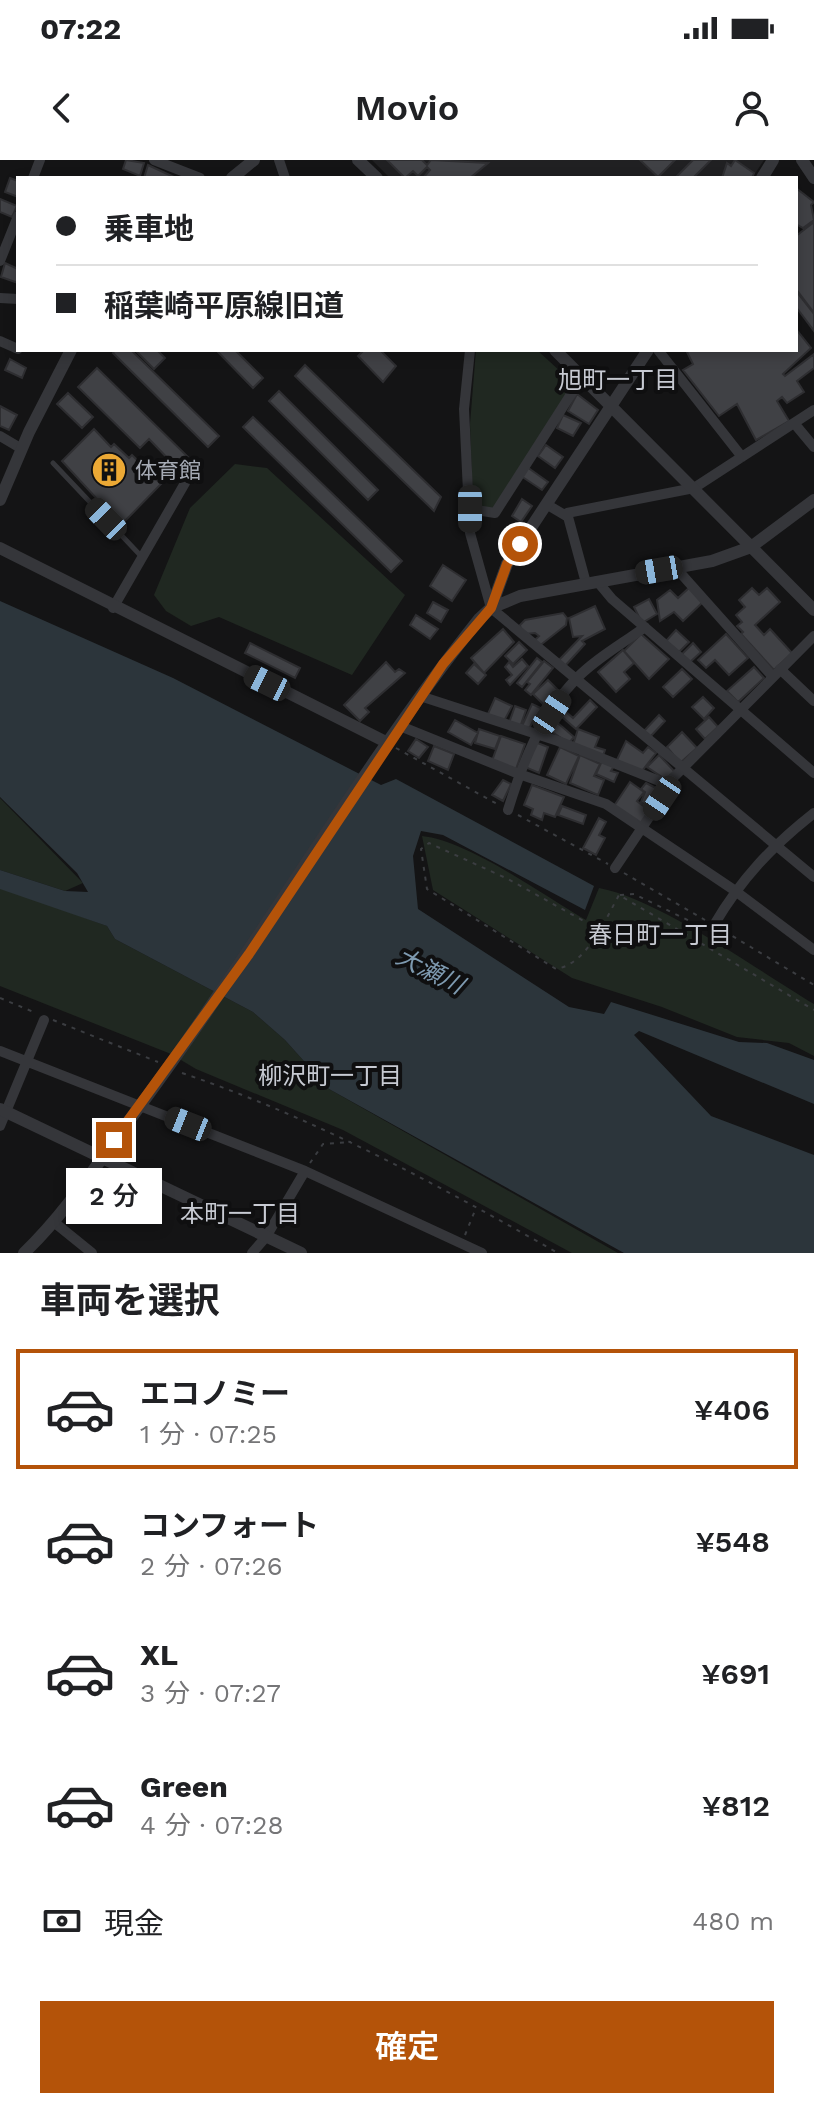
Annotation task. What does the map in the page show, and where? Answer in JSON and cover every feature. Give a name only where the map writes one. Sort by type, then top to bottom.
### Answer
[{"type":"street","points":[[154,160],[195,176]]},
{"type":"street","points":[[234,176],[254,160]]},
{"type":"street","points":[[358,160],[375,176]]},
{"type":"street","points":[[802,160],[814,178]]},
{"type":"street","points":[[0,261],[16,221]]},
{"type":"street","points":[[0,500],[70,352]]},
{"type":"street","points":[[470,352],[464,409],[470,533],[491,608],[814,877]]},
{"type":"street","points":[[557,352],[814,610]]},
{"type":"street","points":[[24,1253],[55,1223],[162,1076],[249,954],[420,696],[491,608],[507,564],[647,352]]},
{"type":"street","points":[[660,352],[742,457]]},
{"type":"street","points":[[470,509],[495,513],[582,377]]},
{"type":"street","points":[[814,410],[694,488],[567,513],[591,582],[814,773]]},
{"type":"street","points":[[794,423],[814,447]]},
{"type":"street","points":[[0,436],[22,449]]},
{"type":"street","points":[[113,608],[185,483]]},
{"type":"street","points":[[546,504],[568,517]]},
{"type":"street","points":[[491,608],[520,596],[712,561],[751,547],[812,505]]},
{"type":"street","points":[[0,548],[113,608],[388,743]]},
{"type":"street","points":[[676,568],[777,673],[814,701]]},
{"type":"street","points":[[508,810],[519,774],[537,735],[577,678],[645,627]]},
{"type":"street","points":[[615,868],[662,798],[667,784],[814,636]]},
{"type":"street","points":[[420,696],[537,735],[667,784]]},
{"type":"street","points":[[400,726],[519,774],[606,804],[734,890],[814,950]]},
{"type":"street","points":[[714,925],[734,890],[774,844],[814,813]]},
{"type":"street","points":[[0,1126],[3,1111],[44,1020]]},
{"type":"street","points":[[0,1051],[305,1171],[459,1248],[482,1253]]},
{"type":"street","points":[[3,1111],[301,1253]]},
{"type":"street","points":[[252,1253],[266,1237],[305,1171]]},
{"type":"street","points":[[55,1223],[92,1253]]},
{"type":"lane","points":[[53,463],[142,556]]},
{"type":"path","points":[[388,743],[419,760]]},
{"type":"path","points":[[600,930],[508,879],[429,843],[421,849],[427,889],[556,969],[587,951],[600,930],[619,895]]},
{"type":"path","points":[[615,868],[814,985]]},
{"type":"path","points":[[619,895],[634,894],[707,929],[714,925]]},
{"type":"path","points":[[619,895],[814,1010]]},
{"type":"path","points":[[0,998],[160,1062]]},
{"type":"path","points":[[182,1073],[259,1099],[353,1141],[558,1253]]},
{"type":"path","points":[[305,1171],[323,1144],[353,1141]]},
{"type":"path","points":[[459,1248],[476,1207]]},
{"type":"path","points":[[543,1253],[546,1246]]},
{"type":"shaded area","points":[[372,160],[764,160],[753,176],[388,176]]},
{"type":"shaded area","points":[[476,352],[539,352],[573,383],[493,511],[473,508],[470,424]]},
{"type":"shaded area","points":[[235,464],[267,468],[405,595],[352,675],[219,617],[191,626],[166,611],[154,595],[190,508]]},
{"type":"shaded area","points":[[0,798],[83,883],[65,891],[0,870]]},
{"type":"shaded area","points":[[422,836],[441,840],[483,858],[586,920],[599,888],[650,906],[679,921],[814,1004],[814,1056],[789,1043],[737,1037],[662,1007],[572,978],[433,890]]},
{"type":"shaded area","points":[[0,887],[107,926],[115,939],[253,1012],[285,1040],[329,1089],[618,1253],[572,1253],[343,1130],[196,1069],[171,1054],[0,986]]},
{"type":"water","name":"大瀬川","points":[[0,601],[173,678],[381,785],[396,779],[594,886],[585,910],[443,835],[421,831],[413,856],[418,909],[569,1007],[604,1014],[611,1002],[739,1042],[767,1043],[814,1060],[814,1104],[639,1031],[634,1035],[711,1116],[814,1155],[814,1253],[624,1253],[329,1089],[285,1040],[253,1012],[115,939],[107,926],[0,889],[0,870],[65,891],[88,892],[77,873],[0,797]]},
{"type":"building","points":[[126,160],[144,163],[140,176],[123,169]]},
{"type":"building","points":[[387,160],[422,160],[427,165],[431,160],[488,163],[472,176],[425,176],[430,170],[427,167],[418,176],[413,171],[403,176]]},
{"type":"building","points":[[640,160],[675,160],[659,176]]},
{"type":"building","points":[[693,160],[711,160],[695,176],[677,176]]},
{"type":"building","points":[[735,160],[754,173],[753,176],[723,176],[727,163],[731,166]]},
{"type":"building","points":[[148,165],[172,176],[145,176]]},
{"type":"building","points":[[10,178],[16,180],[16,196],[5,192]]},
{"type":"building","points":[[798,190],[814,202],[811,205],[814,220],[803,228],[798,225]]},
{"type":"building","points":[[0,199],[16,206],[12,217],[0,212]]},
{"type":"building","points":[[814,222],[814,313],[798,292],[798,234]]},
{"type":"building","points":[[5,263],[16,268],[16,282],[1,277]]},
{"type":"building","points":[[798,294],[814,314],[814,331],[798,310]]},
{"type":"building","points":[[798,332],[811,348],[783,374],[785,376],[814,354],[814,368],[797,381],[804,392],[787,403],[782,397],[777,401],[789,421],[756,440],[737,404],[719,416],[683,370],[693,364],[687,352],[798,352]]},
{"type":"building","points":[[133,352],[219,436],[208,447],[113,353]]},
{"type":"building","points":[[137,352],[159,352],[165,358],[154,369]]},
{"type":"building","points":[[218,352],[237,352],[263,378],[253,388]]},
{"type":"building","points":[[362,352],[382,352],[396,366],[383,382],[358,356]]},
{"type":"building","points":[[10,359],[26,368],[22,378],[5,370]]},
{"type":"building","points":[[305,365],[441,497],[434,511],[295,376]]},
{"type":"building","points":[[97,368],[188,457],[177,468],[149,439],[140,448],[78,387]]},
{"type":"building","points":[[279,391],[378,490],[368,500],[269,401]]},
{"type":"building","points":[[68,393],[93,417],[82,428],[57,404]]},
{"type":"building","points":[[577,394],[598,410],[589,424],[568,411]]},
{"type":"building","points":[[0,406],[17,415],[9,430],[0,426]]},
{"type":"building","points":[[563,415],[581,423],[573,436],[557,428]]},
{"type":"building","points":[[253,417],[402,561],[391,572],[243,427]]},
{"type":"building","name":"体育館","points":[[94,429],[111,447],[114,444],[129,458],[132,455],[161,484],[121,525],[62,461]]},
{"type":"building","points":[[546,445],[563,457],[555,468],[538,456]]},
{"type":"building","points":[[527,467],[548,482],[542,490],[521,476]]},
{"type":"building","points":[[522,499],[532,506],[521,522],[512,516]]},
{"type":"building","points":[[443,565],[466,580],[452,601],[430,586]]},
{"type":"building","points":[[690,587],[704,601],[683,621],[674,612],[660,621],[657,600],[670,590],[678,598]]},
{"type":"building","points":[[752,588],[759,595],[767,588],[780,602],[755,625],[764,635],[770,629],[792,653],[774,670],[737,626],[742,622],[736,615],[745,607],[739,600]]},
{"type":"building","points":[[649,599],[657,614],[642,623],[634,607]]},
{"type":"building","points":[[433,602],[448,610],[441,622],[427,613]]},
{"type":"building","points":[[595,606],[605,629],[582,641],[585,644],[564,667],[558,661],[582,636],[573,637],[569,618]]},
{"type":"building","points":[[563,613],[567,618],[566,625],[538,647],[533,642],[539,636],[535,633],[525,634],[521,630],[520,625],[525,620]]},
{"type":"building","points":[[416,615],[438,629],[430,639],[410,625]]},
{"type":"building","points":[[503,629],[514,642],[484,673],[471,658]]},
{"type":"building","points":[[676,630],[689,642],[678,653],[666,641]]},
{"type":"building","points":[[641,634],[669,659],[649,679],[624,651]]},
{"type":"building","points":[[726,634],[748,658],[729,675],[715,660],[706,668],[698,660]]},
{"type":"building","points":[[519,642],[527,650],[513,664],[505,656]]},
{"type":"building","points":[[250,643],[300,668],[295,678],[245,653]]},
{"type":"building","points":[[693,643],[701,652],[689,663],[681,655]]},
{"type":"building","points":[[623,650],[634,663],[624,672],[630,679],[616,692],[598,672]]},
{"type":"building","points":[[537,658],[542,662],[522,687],[517,683]]},
{"type":"building","points":[[522,659],[528,666],[510,685],[506,680],[512,675],[505,667],[509,662],[513,667]]},
{"type":"building","points":[[544,661],[553,668],[531,695],[525,690],[530,684],[527,682]]},
{"type":"building","points":[[386,662],[395,672],[399,669],[405,673],[365,708],[369,712],[360,721],[344,705]]},
{"type":"building","points":[[474,664],[486,675],[478,684],[466,673]]},
{"type":"building","points":[[754,667],[764,678],[738,702],[727,691]]},
{"type":"building","points":[[682,669],[692,679],[673,697],[663,687]]},
{"type":"building","points":[[548,680],[562,694],[547,708],[533,694]]},
{"type":"building","points":[[703,697],[714,708],[704,719],[692,707]]},
{"type":"building","points":[[495,698],[512,706],[504,721],[487,716]]},
{"type":"building","points":[[590,700],[597,707],[576,729],[561,716],[565,711],[573,718]]},
{"type":"building","points":[[532,704],[545,710],[539,723],[533,721],[529,729],[522,726]]},
{"type":"building","points":[[515,706],[526,710],[520,727],[509,723]]},
{"type":"building","points":[[659,715],[665,721],[649,738],[643,732]]},
{"type":"building","points":[[709,717],[718,727],[705,739],[696,729]]},
{"type":"building","points":[[552,718],[574,737],[569,743],[546,728]]},
{"type":"building","points":[[455,720],[478,733],[471,745],[448,732]]},
{"type":"building","points":[[479,729],[500,736],[495,749],[475,743]]},
{"type":"building","points":[[578,729],[599,737],[595,747],[605,750],[603,756],[573,745]]},
{"type":"building","points":[[682,732],[697,748],[680,763],[667,747]]},
{"type":"building","points":[[501,736],[525,744],[516,769],[492,761]]},
{"type":"building","points":[[416,739],[428,747],[419,758],[408,751]]},
{"type":"building","points":[[626,741],[643,753],[648,747],[656,753],[642,771],[616,762]]},
{"type":"building","points":[[535,742],[548,747],[539,773],[525,767]]},
{"type":"building","points":[[434,746],[454,754],[448,770],[428,761]]},
{"type":"building","points":[[560,747],[579,756],[566,784],[547,775]]},
{"type":"building","points":[[580,755],[600,764],[594,776],[604,780],[598,795],[570,783]]},
{"type":"building","points":[[659,755],[675,772],[665,779],[647,767]]},
{"type":"building","points":[[602,761],[614,766],[611,771],[618,773],[614,782],[596,774]]},
{"type":"building","points":[[503,780],[511,784],[503,801],[492,795]]},
{"type":"building","points":[[630,782],[644,792],[637,801],[652,813],[642,825],[614,806]]},
{"type":"building","points":[[646,783],[660,790],[653,810],[641,802],[645,792],[641,789]]},
{"type":"building","points":[[532,785],[564,797],[555,817],[544,813],[542,820],[531,815],[533,809],[524,805]]},
{"type":"building","points":[[562,806],[586,815],[583,824],[558,815]]},
{"type":"building","points":[[599,818],[606,822],[599,835],[605,838],[596,855],[583,848]]},
{"type":"place","name":"体育館","points":[[109,470]]},
{"type":"district","name":"旭町一丁目","points":[[618,380]]},
{"type":"district","name":"春日町一丁目","points":[[660,935]]},
{"type":"district","name":"柳沢町一丁目","points":[[330,1076]]},
{"type":"district","name":"本町一丁目","points":[[240,1214]]},
{"type":"route","points":[[114,1140],[249,954],[443,664],[491,608],[507,564],[520,544]]}]
